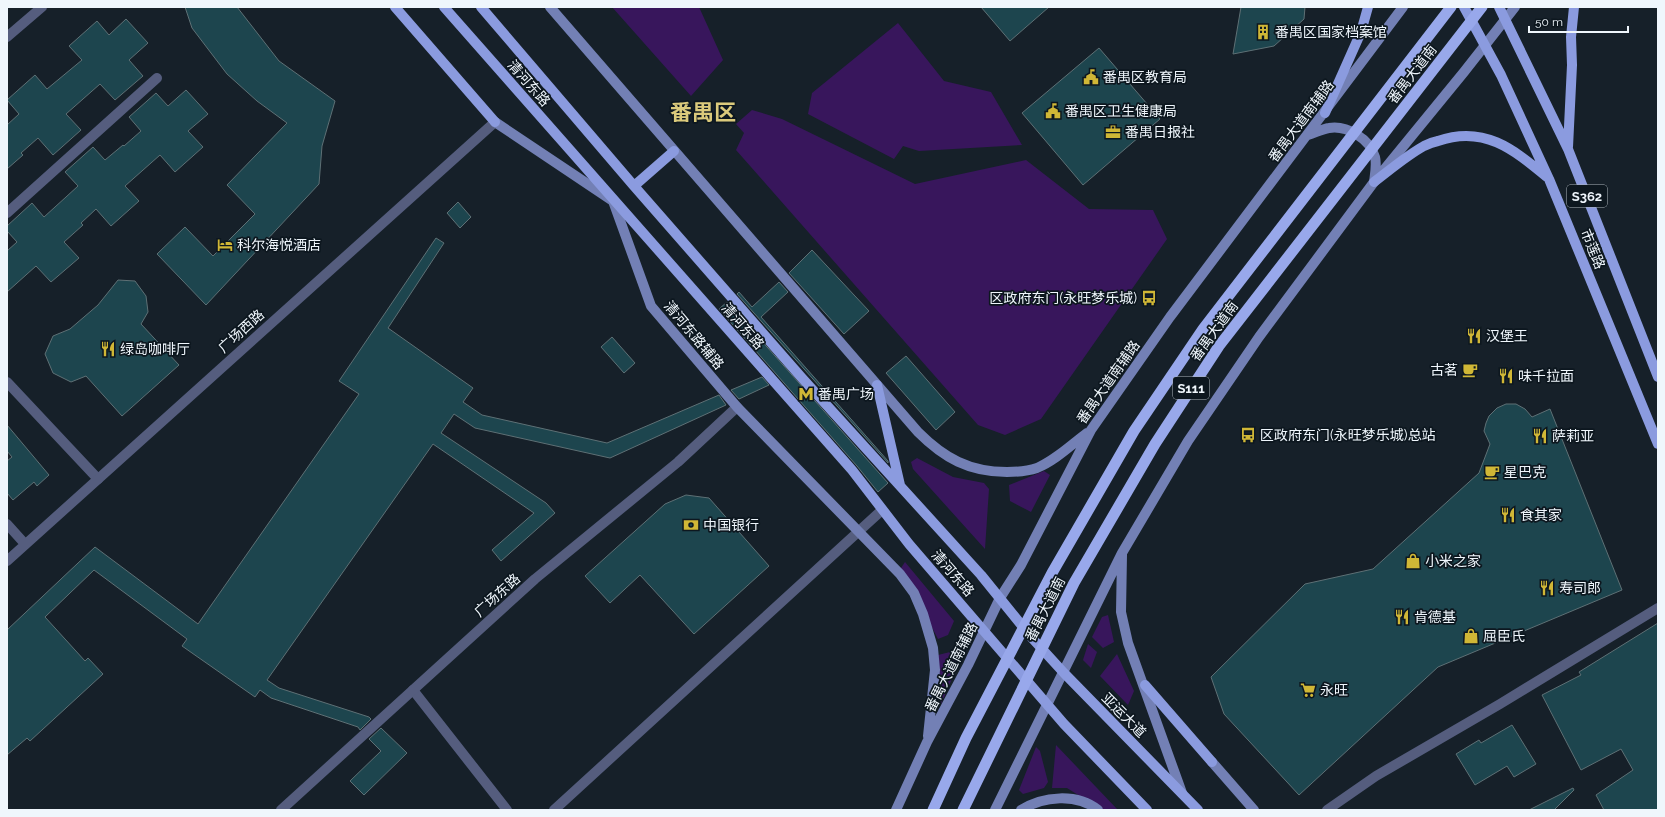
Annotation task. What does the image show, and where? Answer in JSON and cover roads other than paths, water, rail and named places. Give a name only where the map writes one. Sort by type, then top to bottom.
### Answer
[{"type":"highway","name":"番禺大道南","points":[[933,810],[966,738],[1052,572],[1134,431],[1203,329],[1451,7]]},
{"type":"highway","name":"番禺大道南","points":[[963,810],[1074,583],[1155,444],[1219,346],[1482,7]]},
{"type":"main road","points":[[395,7],[495,122],[613,201]]},
{"type":"main road","name":"清河东路","points":[[444,7],[613,201],[852,470],[909,544],[1017,667],[1047,704]]},
{"type":"main road","name":"清河东路","points":[[481,7],[634,186],[802,378],[981,575],[1032,638]]},
{"type":"main road","points":[[550,7],[918,432],[945,456],[963,465],[979,470],[1017,472],[1036,468],[1054,459],[1090,430]]},
{"type":"main road","points":[[1325,113],[1362,32],[1368,7]]},
{"type":"main road","name":"番禺大道南辅路","points":[[896,810],[928,742],[985,631],[1000,598],[1020,565],[1090,430],[1170,317],[1325,113],[1403,7]]},
{"type":"main road","name":"S362","points":[[1464,7],[1485,46]]},
{"type":"main road","name":"S362","points":[[1499,7],[1505,20]]},
{"type":"main road","points":[[995,810],[1034,734],[1047,704],[1064,673],[1122,553],[1196,428],[1259,337],[1374,182],[1515,7]]},
{"type":"main road","points":[[1568,149],[1572,65],[1571,37],[1574,7]]},
{"type":"main road","name":"市莲路","points":[[1505,20],[1568,149],[1658,377]]},
{"type":"main road","name":"市莲路","points":[[1485,46],[1502,75],[1549,179],[1658,444]]},
{"type":"main road","points":[[1308,135],[1329,128],[1347,130],[1363,138],[1369,144],[1375,157],[1374,182]]},
{"type":"main road","points":[[1374,182],[1424,146],[1447,138],[1470,135],[1497,142],[1521,156],[1549,179]]},
{"type":"main road","points":[[634,186],[674,151]]},
{"type":"main road","name":"清河东路辅路","points":[[613,201],[651,306],[737,407],[900,574],[914,593],[923,614],[933,648],[935,670],[928,742]]},
{"type":"main road","points":[[877,385],[901,487]]},
{"type":"main road","points":[[1122,553],[1121,612],[1128,643],[1145,685],[1182,793]]},
{"type":"main road","name":"亚运大道","points":[[1032,638],[1064,673],[1198,810]]},
{"type":"main road","points":[[1145,685],[1254,810]]},
{"type":"main road","points":[[1047,704],[1147,810]]},
{"type":"main road","points":[[1022,810],[1051,798],[1073,799],[1090,804],[1098,810]]},
{"type":"street","points":[[7,37],[42,7]]},
{"type":"street","points":[[7,213],[157,78]]},
{"type":"street","name":"广场西路","points":[[7,561],[495,122]]},
{"type":"street","points":[[7,382],[98,479]]},
{"type":"street","name":"广场东路","points":[[281,810],[535,579],[678,462],[737,407]]},
{"type":"street","points":[[554,810],[858,530],[882,510]]},
{"type":"street","points":[[7,524],[25,544]]},
{"type":"street","points":[[1327,810],[1376,776],[1500,704],[1658,608]]},
{"type":"street","points":[[413,690],[507,810]]},
{"type":"place","name":"番禺区国家档案馆","points":[[1263,32]]},
{"type":"place","name":"番禺区教育局","points":[[1091,77]]},
{"type":"place","name":"番禺区卫生健康局","points":[[1053,111]]},
{"type":"place","name":"番禺日报社","points":[[1113,132]]},
{"type":"place","name":"科尔海悦酒店","points":[[225,245]]},
{"type":"place","name":"区政府东门(永旺梦乐城)","points":[[1149,298]]},
{"type":"place","name":"汉堡王","points":[[1474,336]]},
{"type":"place","name":"绿岛咖啡厅","points":[[108,349]]},
{"type":"place","name":"古茗","points":[[1470,370]]},
{"type":"place","name":"味千拉面","points":[[1506,376]]},
{"type":"place","name":"番禺广场","points":[[806,394]]},
{"type":"place","name":"区政府东门(永旺梦乐城)总站","points":[[1248,435]]},
{"type":"place","name":"萨莉亚","points":[[1540,436]]},
{"type":"place","name":"星巴克","points":[[1492,472]]},
{"type":"place","name":"食其家","points":[[1508,515]]},
{"type":"place","name":"中国银行","points":[[691,525]]},
{"type":"place","name":"小米之家","points":[[1413,561]]},
{"type":"place","name":"寿司郎","points":[[1547,588]]},
{"type":"place","name":"肯德基","points":[[1402,617]]},
{"type":"place","name":"屈臣氏","points":[[1471,636]]},
{"type":"place","name":"永旺","points":[[1308,690]]},
{"type":"district","name":"番禺区","points":[[703,112]]}]
